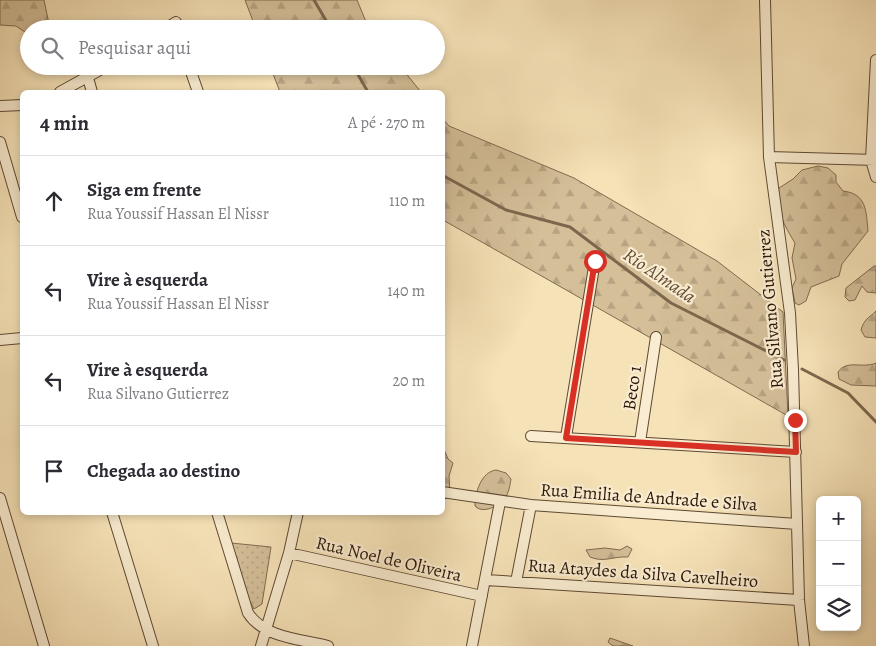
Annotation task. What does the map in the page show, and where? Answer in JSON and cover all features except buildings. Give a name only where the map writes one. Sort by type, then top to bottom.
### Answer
[{"type":"street","name":"Rua Silvano Gutierrez","points":[[765,0],[769,157],[790,313],[796,452],[799,600],[804,646]]},
{"type":"street","points":[[876,60],[874,160],[876,176]]},
{"type":"street","points":[[64,90],[92,75]]},
{"type":"street","points":[[193,75],[197,90]]},
{"type":"street","points":[[88,78],[91,90]]},
{"type":"street","points":[[0,106],[20,105]]},
{"type":"street","points":[[0,142],[20,210]]},
{"type":"street","points":[[769,157],[874,160]]},
{"type":"street","points":[[566,438],[595,261]]},
{"type":"street","name":"Beco 1","points":[[640,442],[656,337]]},
{"type":"street","points":[[0,340],[20,338]]},
{"type":"street","points":[[531,436],[796,452]]},
{"type":"street","name":"Rua Emilia de Andrade e Silva","points":[[445,493],[531,505],[797,524]]},
{"type":"street","points":[[0,498],[44,646]]},
{"type":"street","points":[[472,646],[500,502]]},
{"type":"street","points":[[516,582],[531,505]]},
{"type":"street","points":[[113,515],[152,646]]},
{"type":"street","points":[[218,515],[248,613],[254,622],[266,631],[328,646]]},
{"type":"street","points":[[261,646],[289,553],[297,515]]},
{"type":"street","name":"Rua Noel de Oliveira","points":[[289,553],[482,596]]},
{"type":"street","name":"Rua Ataydes da Silva Cavelheiro","points":[[486,580],[799,600]]},
{"type":"green space","points":[[0,0],[44,0],[48,20],[20,20],[20,29],[16,26],[0,25]]},
{"type":"green space","points":[[245,0],[357,0],[365,20],[253,20]]},
{"type":"green space","points":[[273,75],[407,75],[419,90],[279,90]]},
{"type":"green space","points":[[445,121],[449,126],[574,178],[717,261],[783,312],[788,416],[445,221]]},
{"type":"green space","points":[[818,166],[828,168],[836,175],[836,182],[843,191],[857,196],[861,200],[866,210],[868,231],[842,264],[839,276],[811,287],[806,301],[799,305],[795,303],[792,288],[796,279],[792,258],[795,243],[781,217],[778,195],[779,188],[793,179],[802,170]]},
{"type":"green space","points":[[876,266],[876,293],[867,292],[862,286],[855,300],[849,301],[845,297],[846,288]]},
{"type":"green space","points":[[876,311],[876,338],[865,337],[861,330],[862,326]]},
{"type":"green space","points":[[876,363],[876,386],[851,385],[839,379],[838,372],[846,366]]},
{"type":"green space","points":[[445,452],[448,459],[453,463],[449,476],[450,496],[445,499]]},
{"type":"green space","points":[[496,470],[506,473],[511,479],[507,494],[495,507],[478,508],[475,506],[475,501],[480,484],[486,475]]},
{"type":"green space","points":[[231,543],[271,547],[262,604],[254,609],[245,593]]},
{"type":"green space","points":[[627,546],[632,549],[628,557],[595,559],[590,557],[586,550],[605,548],[620,550]]},
{"type":"green space","points":[[610,638],[633,646],[613,646],[608,642]]},
{"type":"waterway","name":"Río Almada","points":[[314,0],[326,20]]},
{"type":"waterway","name":"Río Almada","points":[[358,75],[367,90]]},
{"type":"waterway","name":"Río Almada","points":[[445,177],[506,210],[570,227],[671,303],[784,360]]},
{"type":"waterway","name":"Río Almada","points":[[802,369],[848,393],[876,422]]},
{"type":"route","points":[[595,261],[566,438],[796,452],[795,420]]}]
